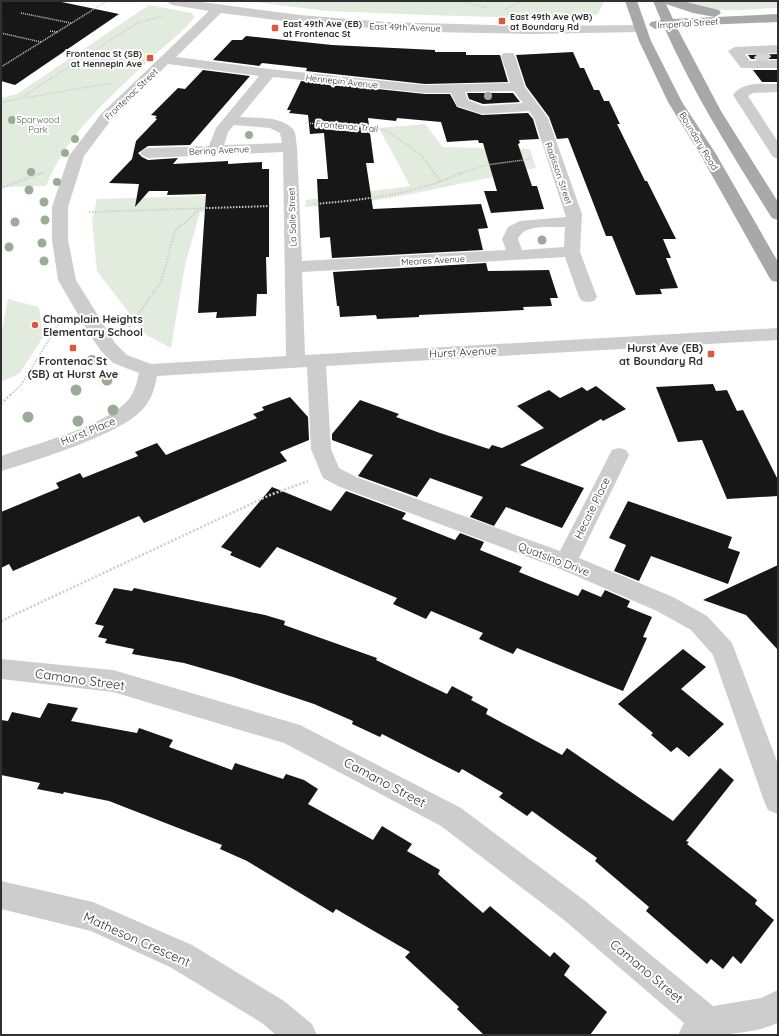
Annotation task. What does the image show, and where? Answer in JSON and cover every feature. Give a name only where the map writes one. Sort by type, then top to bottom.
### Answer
[{"type":"main road","name":"Boundary Road","points":[[631,1],[640,28],[675,102],[708,154],[778,277]]},
{"type":"main road","points":[[659,1],[670,28],[697,84],[778,215]]},
{"type":"main road","points":[[670,1],[697,10],[740,20]]},
{"type":"main road","name":"Imperial Street","points":[[670,28],[740,20],[778,18]]},
{"type":"main road","name":"Imperial Street","points":[[640,28],[670,28],[778,40]]},
{"type":"street","name":"East 49th Avenue","points":[[172,1],[286,19],[394,27],[518,30],[640,28]]},
{"type":"street","name":"Frontenac Street","points":[[149,370],[120,359],[108,347],[99,335],[67,280],[60,240],[60,206],[77,156],[106,117],[167,60],[218,9]]},
{"type":"street","points":[[766,59],[778,40]]},
{"type":"street","name":"Radisson Street","points":[[508,56],[518,87],[540,118],[574,214],[572,252],[588,296]]},
{"type":"street","name":"Hennepin Avenue","points":[[167,60],[269,73],[426,89],[518,87]]},
{"type":"street","points":[[215,150],[221,131],[269,73]]},
{"type":"street","points":[[456,88],[462,103],[482,110],[533,107]]},
{"type":"street","points":[[778,88],[750,89],[740,95],[778,154]]},
{"type":"street","points":[[230,120],[273,124],[280,127]]},
{"type":"street","name":"La Salle Street","points":[[280,127],[287,131],[290,147],[284,206],[306,361]]},
{"type":"street","name":"Bering Avenue","points":[[148,153],[290,147]]},
{"type":"street","points":[[516,255],[510,239],[514,230],[526,224],[573,222]]},
{"type":"street","name":"Meares Avenue","points":[[293,267],[572,252]]},
{"type":"street","name":"Hurst Avenue","points":[[149,370],[778,334]]},
{"type":"street","points":[[306,361],[321,449],[330,473]]},
{"type":"street","name":"Hurst Place","points":[[1,464],[116,421],[136,405],[144,390],[149,370]]},
{"type":"street","name":"Hecate Place","points":[[566,562],[619,455]]},
{"type":"street","name":"Quatsino Drive","points":[[330,473],[348,482],[566,562],[665,604],[700,623],[723,650],[778,801]]},
{"type":"street","name":"Camano Street","points":[[1,669],[113,681],[291,733],[451,817],[574,910],[701,1029]]},
{"type":"street","name":"Matheson Crescent","points":[[1,895],[93,917],[181,956],[273,1012],[301,1035]]},
{"type":"street","points":[[701,1029],[765,1013],[778,1006]]},
{"type":"path","points":[[1,67],[107,1]]},
{"type":"path","points":[[502,10],[521,1]]},
{"type":"path","points":[[21,13],[71,23]]},
{"type":"path","points":[[21,98],[137,23],[170,16]]},
{"type":"path","points":[[50,31],[58,32]]},
{"type":"path","points":[[1,33],[41,42]]},
{"type":"path","points":[[1,103],[21,98],[119,82]]},
{"type":"path","name":"Frontenac Trail","points":[[280,127],[305,123],[386,130],[421,155],[441,182]]},
{"type":"path","points":[[89,212],[284,206],[349,202],[441,182],[479,167],[516,160],[554,158]]},
{"type":"path","points":[[1,188],[45,172]]},
{"type":"path","points":[[129,327],[161,282],[175,231],[200,209]]},
{"type":"path","points":[[1,404],[21,386],[58,325]]},
{"type":"path","points":[[1,621],[270,495],[330,473]]},
{"type":"green space","points":[[247,1],[604,2],[597,15],[527,18],[327,11]]},
{"type":"green space","points":[[683,1],[778,1],[778,8],[717,10],[704,8]]},
{"type":"green space","name":"Sparwood Park","points":[[149,5],[192,13],[195,17],[95,112],[68,146],[56,165],[46,186],[1,187],[1,98],[17,94]]},
{"type":"green space","points":[[425,124],[443,147],[530,149],[536,168],[355,204],[305,207],[306,200],[410,186],[379,128]]},
{"type":"green space","points":[[266,194],[269,207],[200,212],[185,265],[171,348],[146,335],[97,271],[92,220],[97,199]]},
{"type":"green space","points":[[8,299],[39,307],[43,337],[20,373],[1,382],[1,334]]},
{"type":"building","points":[[1,1],[57,1],[119,14],[15,85],[1,81]]},
{"type":"building","points":[[246,36],[332,45],[435,50],[435,52],[466,52],[466,55],[500,55],[508,82],[425,84],[306,71],[307,68],[262,63],[259,66],[213,60],[232,40],[242,40]]},
{"type":"building","points":[[573,52],[580,68],[584,68],[594,90],[599,90],[604,101],[609,101],[620,124],[617,124],[676,239],[663,239],[671,258],[666,258],[678,288],[660,289],[662,294],[636,295],[612,236],[606,236],[568,138],[557,139],[549,117],[526,86],[516,55]]},
{"type":"building","points":[[778,54],[778,59],[751,59],[748,55]]},
{"type":"building","points":[[203,70],[250,76],[190,145],[148,146],[138,153],[148,160],[178,158],[173,164],[228,161],[228,164],[262,162],[262,169],[269,169],[269,257],[266,257],[267,294],[257,294],[256,316],[216,318],[217,312],[198,313],[206,194],[167,195],[168,191],[149,191],[135,207],[139,184],[109,183],[132,159],[136,141],[157,119],[155,118],[157,116],[151,115],[178,88],[185,89]]},
{"type":"building","points":[[753,70],[778,70],[778,82],[762,82]]},
{"type":"building","points":[[301,81],[425,94],[450,94],[457,107],[482,115],[528,113],[533,119],[539,139],[519,140],[520,143],[518,144],[532,186],[537,186],[544,209],[491,213],[484,191],[497,191],[483,143],[479,143],[478,140],[447,142],[441,122],[397,118],[396,121],[368,118],[374,163],[366,163],[373,209],[481,204],[488,228],[478,229],[483,250],[332,258],[330,237],[320,238],[317,179],[328,179],[324,133],[310,134],[308,115],[289,113],[291,110],[287,110]]},
{"type":"building","points":[[467,93],[513,93],[520,102],[483,104],[469,99]]},
{"type":"building","points":[[486,263],[488,271],[549,270],[558,298],[550,298],[552,306],[523,307],[524,310],[419,315],[419,317],[377,319],[376,315],[340,317],[339,306],[337,306],[333,272]]},
{"type":"building","points":[[713,384],[716,391],[727,390],[737,411],[743,410],[778,480],[778,496],[727,499],[702,440],[678,442],[656,387]]},
{"type":"building","points":[[596,386],[626,409],[603,421],[601,419],[520,465],[584,488],[562,528],[506,507],[494,526],[470,517],[483,497],[430,478],[417,497],[358,476],[373,455],[332,440],[332,434],[360,400],[399,414],[396,417],[440,433],[489,449],[492,445],[502,448],[544,428],[517,406],[549,390],[560,398],[582,387],[587,391]]},
{"type":"building","points":[[290,397],[308,417],[309,440],[280,452],[287,461],[144,523],[139,516],[13,571],[9,564],[1,568],[1,512],[59,488],[56,483],[80,473],[83,478],[138,456],[135,452],[157,443],[166,455],[257,418],[253,414],[264,410],[262,407]]},
{"type":"building","points":[[272,487],[331,511],[346,491],[406,513],[402,519],[455,540],[460,533],[484,542],[480,550],[522,567],[519,572],[578,596],[582,589],[601,597],[605,590],[630,601],[627,607],[652,617],[643,637],[647,638],[623,691],[517,648],[513,654],[479,639],[483,633],[431,611],[426,619],[393,604],[397,598],[277,547],[260,568],[230,555],[232,552],[221,547]]},
{"type":"building","points":[[628,501],[732,537],[728,548],[740,552],[728,584],[651,556],[639,581],[614,571],[626,545],[609,538]]},
{"type":"building","points":[[778,565],[778,650],[746,615],[703,600]]},
{"type":"building","points":[[114,588],[132,591],[134,588],[265,615],[285,621],[284,625],[377,658],[376,660],[447,694],[452,686],[473,697],[471,700],[488,709],[486,714],[562,755],[567,748],[673,821],[720,768],[734,780],[686,841],[689,842],[687,844],[757,900],[755,904],[774,920],[741,964],[733,956],[723,969],[711,959],[707,964],[646,911],[649,907],[595,861],[597,858],[532,811],[527,816],[499,797],[503,793],[462,769],[459,773],[382,734],[380,737],[352,724],[353,721],[314,704],[233,677],[184,663],[132,654],[134,649],[105,643],[107,639],[98,637],[104,626],[95,624]]},
{"type":"building","points":[[683,649],[706,667],[681,689],[724,724],[689,757],[677,747],[671,752],[651,735],[653,733],[618,704]]},
{"type":"building","points":[[48,703],[78,708],[71,721],[137,733],[139,728],[173,740],[169,747],[232,770],[235,763],[283,779],[286,774],[304,780],[318,789],[308,804],[373,840],[382,826],[412,844],[407,851],[440,870],[438,874],[483,913],[490,906],[550,957],[554,952],[570,966],[564,975],[607,1012],[590,1035],[484,1035],[457,1009],[459,1007],[405,957],[410,952],[336,909],[333,913],[247,861],[220,849],[222,845],[109,801],[64,792],[63,794],[37,789],[40,783],[1,775],[1,720],[8,721],[12,712],[40,718]]},
{"type":"tunnel","points":[[759,53],[766,61]]},
{"type":"place","name":"East 49th Ave (WB) at Boundary Rd","points":[[502,21]]},
{"type":"place","name":"East 49th Ave (EB) at Frontenac St","points":[[275,28]]},
{"type":"place","name":"Frontenac St (SB) at Hennepin Ave","points":[[150,58]]},
{"type":"place","name":"Champlain Heights Elementary School","points":[[35,325]]},
{"type":"place","name":"Frontenac St (SB) at Hurst Ave","points":[[73,348]]},
{"type":"place","name":"Hurst Ave (EB) at Boundary Rd","points":[[711,354]]}]
